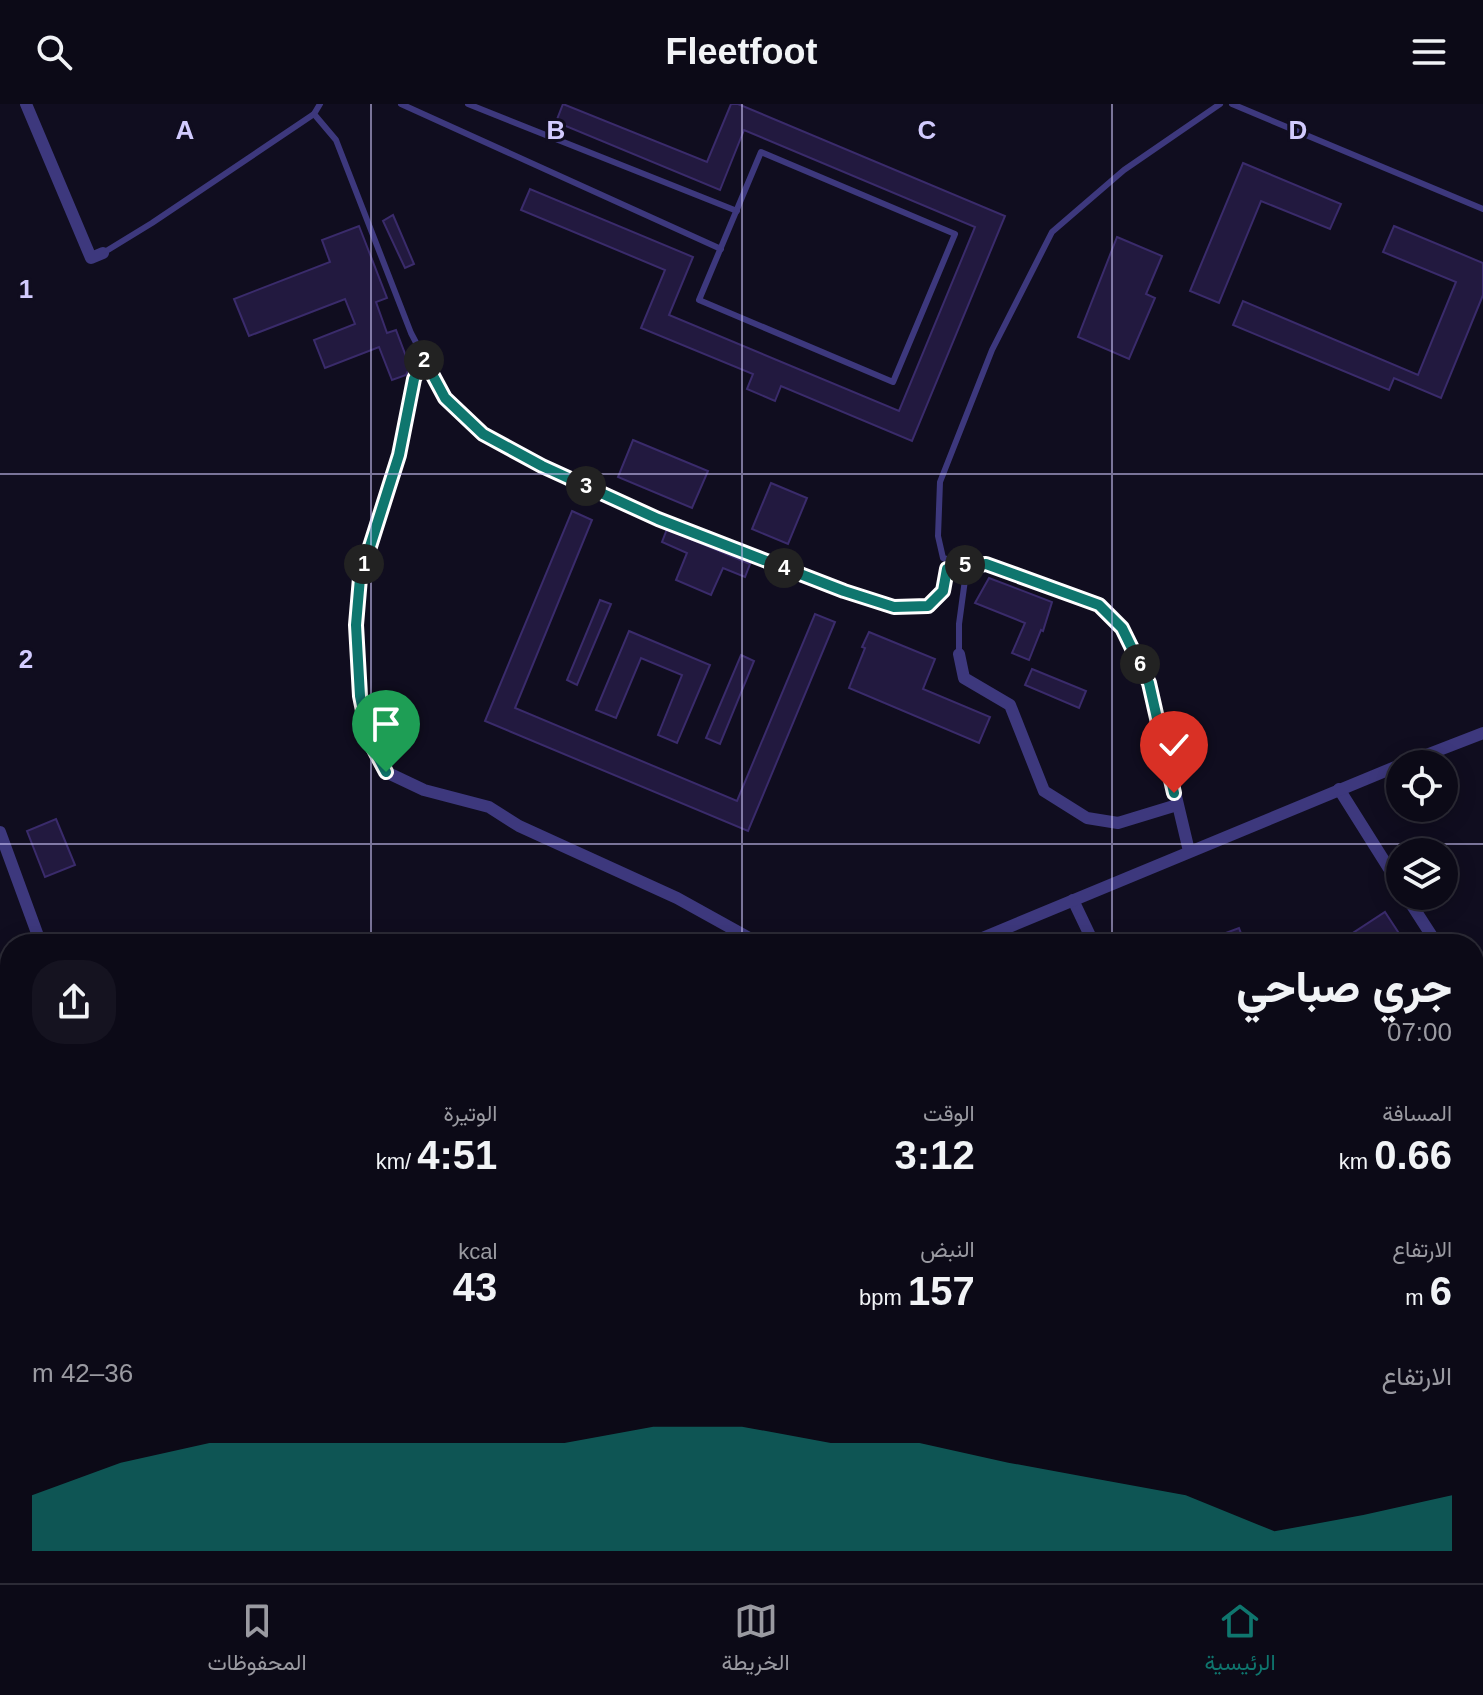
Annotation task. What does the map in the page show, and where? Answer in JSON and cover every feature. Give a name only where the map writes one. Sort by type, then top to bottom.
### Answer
[{"type":"street","points":[[26,104],[91,258],[103,253]]},
{"type":"street","points":[[424,359],[414,379],[399,455],[360,578],[356,625],[360,696],[369,740],[386,772],[424,790],[489,807],[519,826],[677,898],[742,934]]},
{"type":"street","points":[[967,565],[986,564],[1099,605],[1122,628],[1149,683],[1189,851]]},
{"type":"street","points":[[959,654],[964,678],[1010,705],[1044,791],[1087,818],[1118,823],[1177,805]]},
{"type":"street","points":[[1438,750],[1483,733]]},
{"type":"street","points":[[992,934],[1386,770]]},
{"type":"street","points":[[1339,789],[1386,864]]},
{"type":"street","points":[[0,832],[37,934]]},
{"type":"street","points":[[1073,900],[1089,934]]},
{"type":"street","points":[[1415,910],[1431,934]]},
{"type":"lane","points":[[103,253],[314,114],[320,104]]},
{"type":"lane","points":[[401,104],[721,249]]},
{"type":"lane","points":[[468,104],[737,211]]},
{"type":"lane","points":[[967,565],[943,558],[938,536],[940,482],[992,350],[1052,232],[1124,170],[1220,104]]},
{"type":"lane","points":[[1232,104],[1483,209]]},
{"type":"lane","points":[[314,114],[336,140],[424,359],[445,398],[483,434],[542,466],[658,519],[894,607],[928,606],[943,591],[947,569],[967,565]]},
{"type":"lane","points":[[761,152],[955,234],[893,382],[699,300],[721,249],[761,152]]},
{"type":"lane","points":[[959,654],[959,624],[967,565]]},
{"type":"building","points":[[563,104],[707,162],[731,104],[738,104],[1005,216],[912,441],[781,386],[775,401],[747,389],[753,374],[641,328],[665,270],[521,210],[530,189],[693,257],[669,315],[899,411],[975,227],[744,130],[720,190],[556,122]]},
{"type":"building","points":[[1243,163],[1341,204],[1330,229],[1261,201],[1219,303],[1190,291]]},
{"type":"building","points":[[393,215],[414,264],[405,268],[383,221]]},
{"type":"building","points":[[359,226],[387,298],[376,302],[387,333],[396,330],[410,367],[406,375],[392,380],[379,347],[325,368],[314,340],[355,324],[345,299],[249,336],[234,299],[330,262],[322,240]]},
{"type":"building","points":[[1394,226],[1483,263],[1483,295],[1441,398],[1394,378],[1389,390],[1233,325],[1243,301],[1418,375],[1456,282],[1383,252]]},
{"type":"building","points":[[1117,237],[1162,256],[1146,294],[1155,298],[1129,359],[1078,337]]},
{"type":"building","points":[[633,440],[708,471],[692,508],[618,477]]},
{"type":"building","points":[[771,483],[807,498],[788,544],[752,529]]},
{"type":"building","points":[[572,511],[592,520],[515,708],[737,801],[815,614],[835,622],[748,831],[485,721]]},
{"type":"building","points":[[667,529],[750,564],[745,577],[723,568],[711,595],[676,580],[687,553],[662,542]]},
{"type":"building","points":[[989,578],[1052,602],[1029,660],[1012,653],[1025,623],[975,603]]},
{"type":"building","points":[[600,600],[611,604],[577,685],[567,680]]},
{"type":"building","points":[[629,631],[710,665],[677,743],[658,735],[682,675],[641,658],[616,718],[596,710]]},
{"type":"building","points":[[869,632],[935,659],[923,689],[990,717],[979,743],[849,688]]},
{"type":"building","points":[[741,655],[754,661],[720,744],[706,738]]},
{"type":"building","points":[[1032,669],[1086,691],[1079,708],[1025,685]]},
{"type":"building","points":[[56,819],[75,865],[45,877],[27,831]]},
{"type":"building","points":[[1385,912],[1399,934],[1351,934]]},
{"type":"building","points":[[1239,928],[1241,934],[1223,934]]},
{"type":"route","points":[[386,772],[369,740],[360,696],[356,625],[360,578],[399,455],[414,379],[424,359],[445,398],[483,434],[542,466],[658,519],[844,591],[894,607],[928,606],[943,591],[947,569],[986,564],[1099,605],[1122,628],[1149,683],[1174,793]]}]
